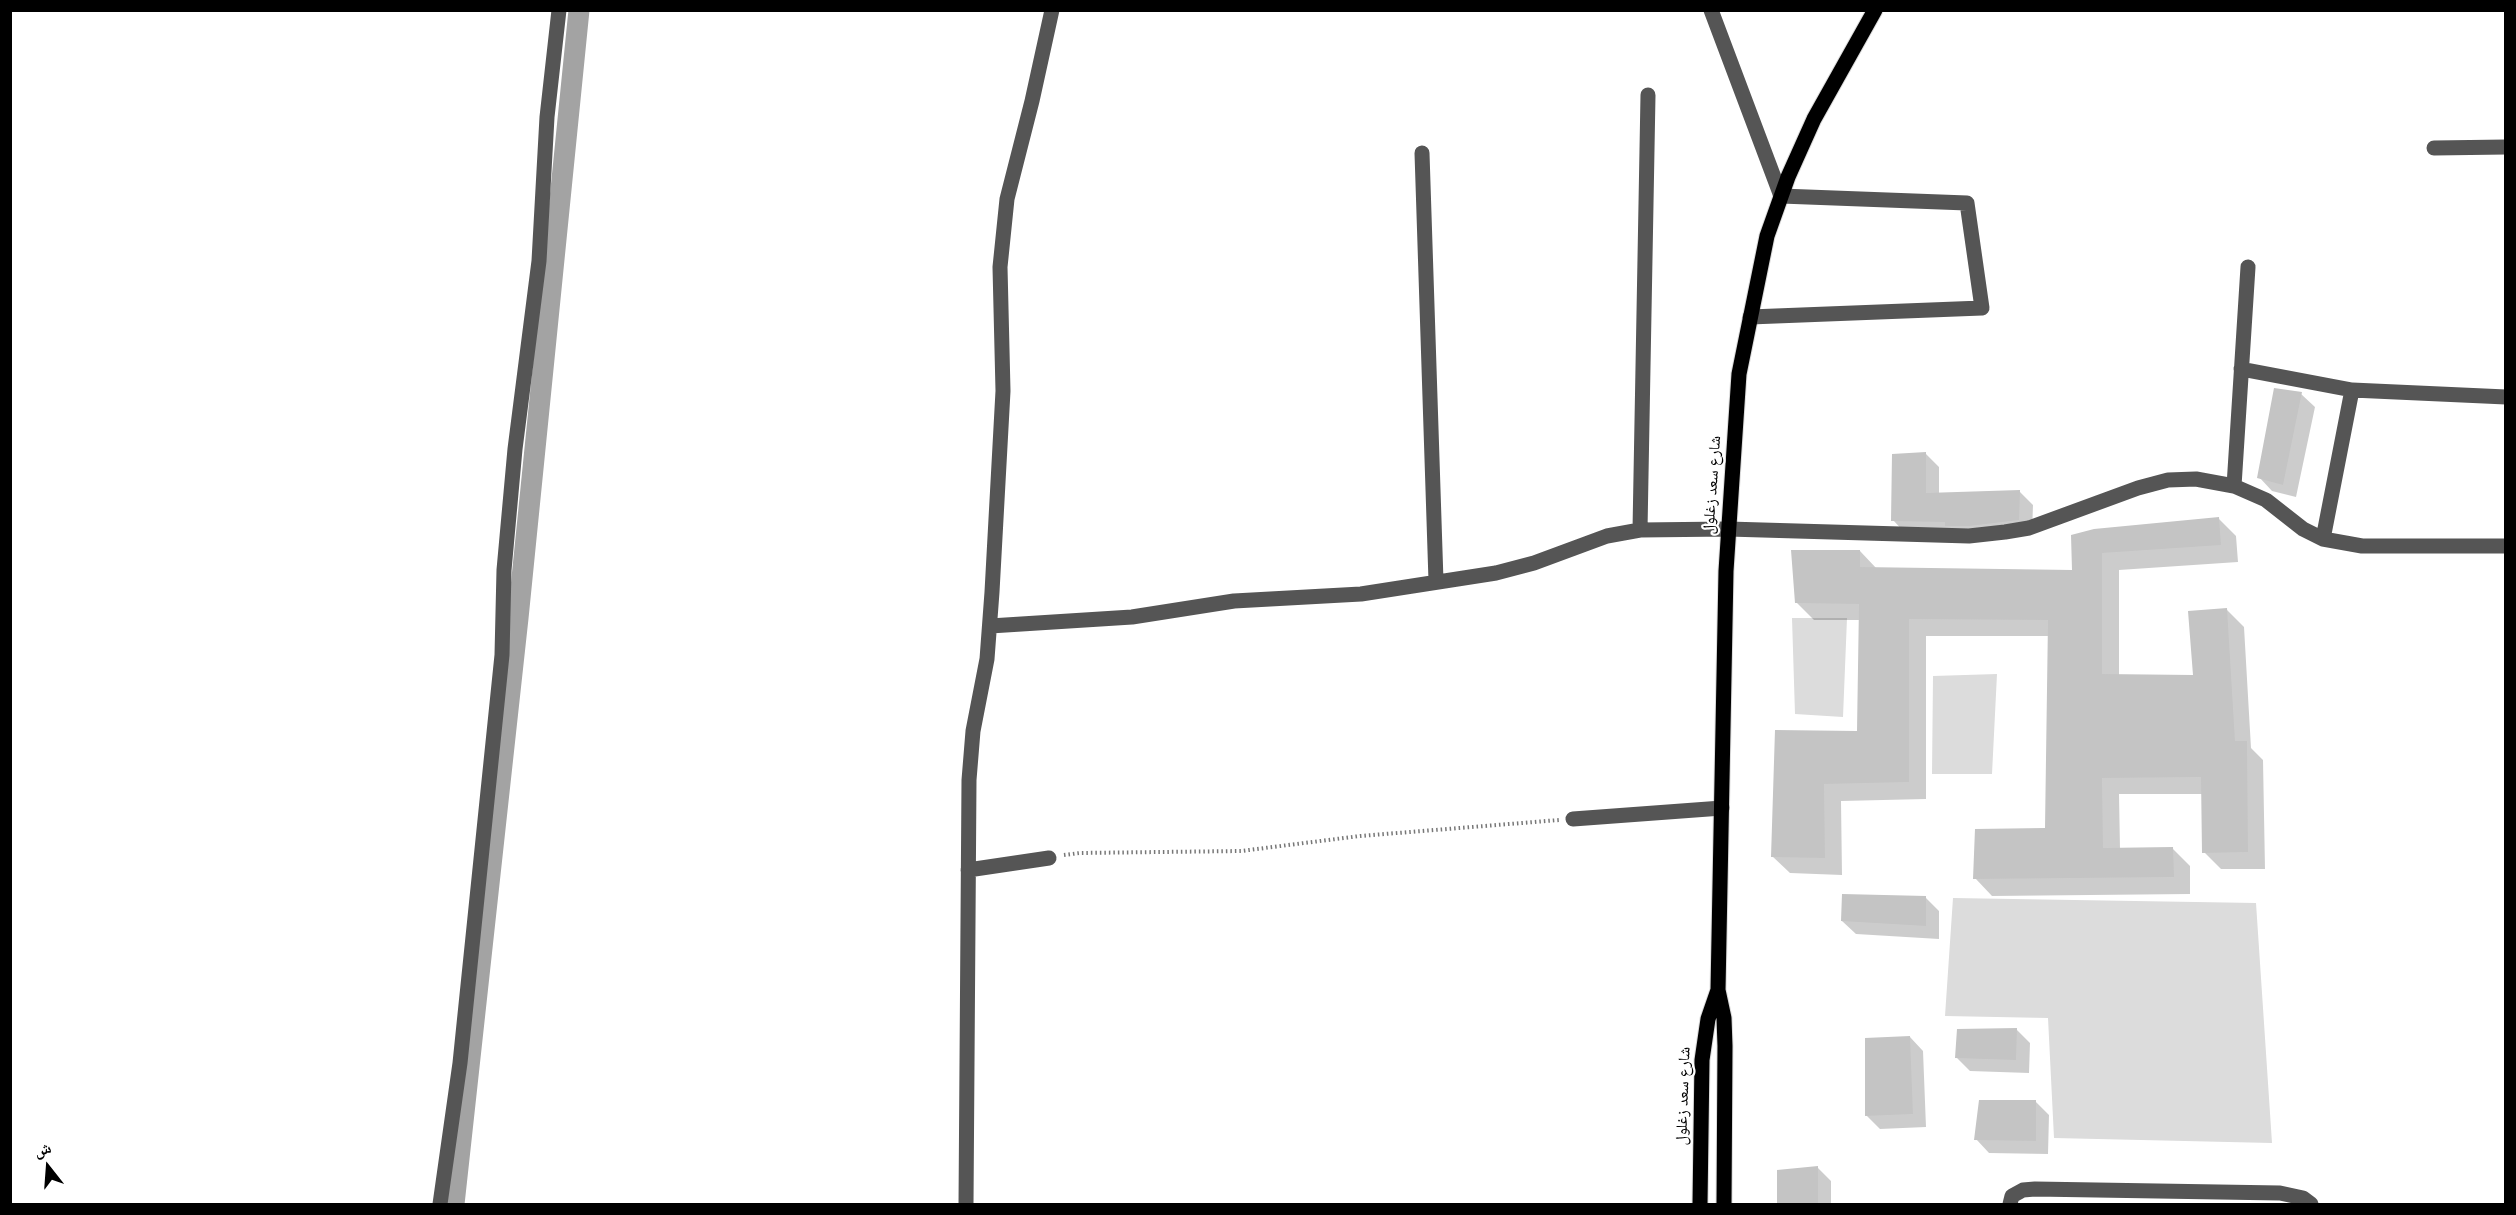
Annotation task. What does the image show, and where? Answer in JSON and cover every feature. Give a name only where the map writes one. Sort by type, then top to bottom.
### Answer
[{"type":"main road","name":"شارع سعد زغلول","points":[[1724,1204],[1725,1046],[1724,1018],[1718,990],[1728,530],[1739,374],[1767,236],[1814,120],[1875,10]]},
{"type":"main road","name":"شارع سعد زغلول","points":[[1700,1204],[1704,1037],[1718,990]]},
{"type":"street","points":[[440,1204],[460,1063],[502,655],[504,570],[514,449],[539,261],[547,117],[559,10]]},
{"type":"street","points":[[966,1204],[971,750],[984,680],[990,626],[1003,391],[1000,318],[1004,230],[1011,180],[1032,101],[1052,10]]},
{"type":"street","points":[[1711,10],[1782,196],[1967,203],[1982,308],[1750,317]]},
{"type":"street","points":[[1640,531],[1648,95]]},
{"type":"street","points":[[2434,148],[2505,147]]},
{"type":"street","points":[[1422,153],[1436,581]]},
{"type":"street","points":[[2234,486],[2248,267]]},
{"type":"street","points":[[2241,369],[2352,390],[2505,397]]},
{"type":"street","points":[[2323,539],[2352,390]]},
{"type":"street","points":[[990,626],[1132,617],[1234,601],[1361,594],[1496,573],[1534,563],[1607,536],[1640,531],[1728,530],[1969,536],[2029,528],[2138,488],[2168,480],[2196,479],[2234,486],[2266,500],[2304,529],[2323,539],[2362,546],[2505,546]]},
{"type":"street","points":[[1573,819],[1722,808]]},
{"type":"street","points":[[968,870],[1049,858]]},
{"type":"street","points":[[2010,1204],[2012,1196],[2023,1190],[2035,1189],[2280,1193],[2303,1198],[2311,1204]]},
{"type":"path","points":[[1049,858],[1080,853],[1241,851],[1360,836],[1573,819]]},
{"type":"shaded area","points":[[1792,618],[1847,618],[1843,717],[1795,714]]},
{"type":"shaded area","points":[[1997,674],[1992,774],[1932,774],[1933,676]]},
{"type":"shaded area","points":[[1953,898],[2256,903],[2272,1143],[2054,1138],[2048,1018],[1945,1016]]},
{"type":"building","points":[[2274,388],[2302,392],[2283,485],[2257,478]]},
{"type":"building","points":[[1926,452],[1926,493],[2020,490],[2019,520],[1969,526],[1945,526],[1945,522],[1891,521],[1892,454]]},
{"type":"building","points":[[2219,517],[2221,545],[2102,553],[2102,674],[2193,675],[2188,611],[2227,608],[2235,741],[2247,741],[2248,852],[2202,853],[2201,777],[2102,778],[2103,848],[2173,847],[2174,877],[1973,879],[1975,829],[2045,828],[2048,620],[1909,619],[1909,782],[1824,784],[1825,858],[1771,857],[1775,730],[1857,731],[1859,604],[1795,603],[1791,550],[1860,550],[1860,567],[2072,570],[2071,535],[2094,529]]},
{"type":"building","points":[[1842,894],[1926,896],[1926,926],[1841,921]]},
{"type":"building","points":[[2017,1028],[2016,1060],[1955,1058],[1957,1029]]},
{"type":"building","points":[[1910,1036],[1913,1114],[1865,1116],[1865,1038]]},
{"type":"building","points":[[1979,1100],[2036,1100],[2036,1141],[1974,1140]]},
{"type":"building","points":[[1818,1166],[1818,1204],[1777,1204],[1777,1170]]},
{"type":"waterway","points":[[454,1204],[518,618],[579,10]]}]
